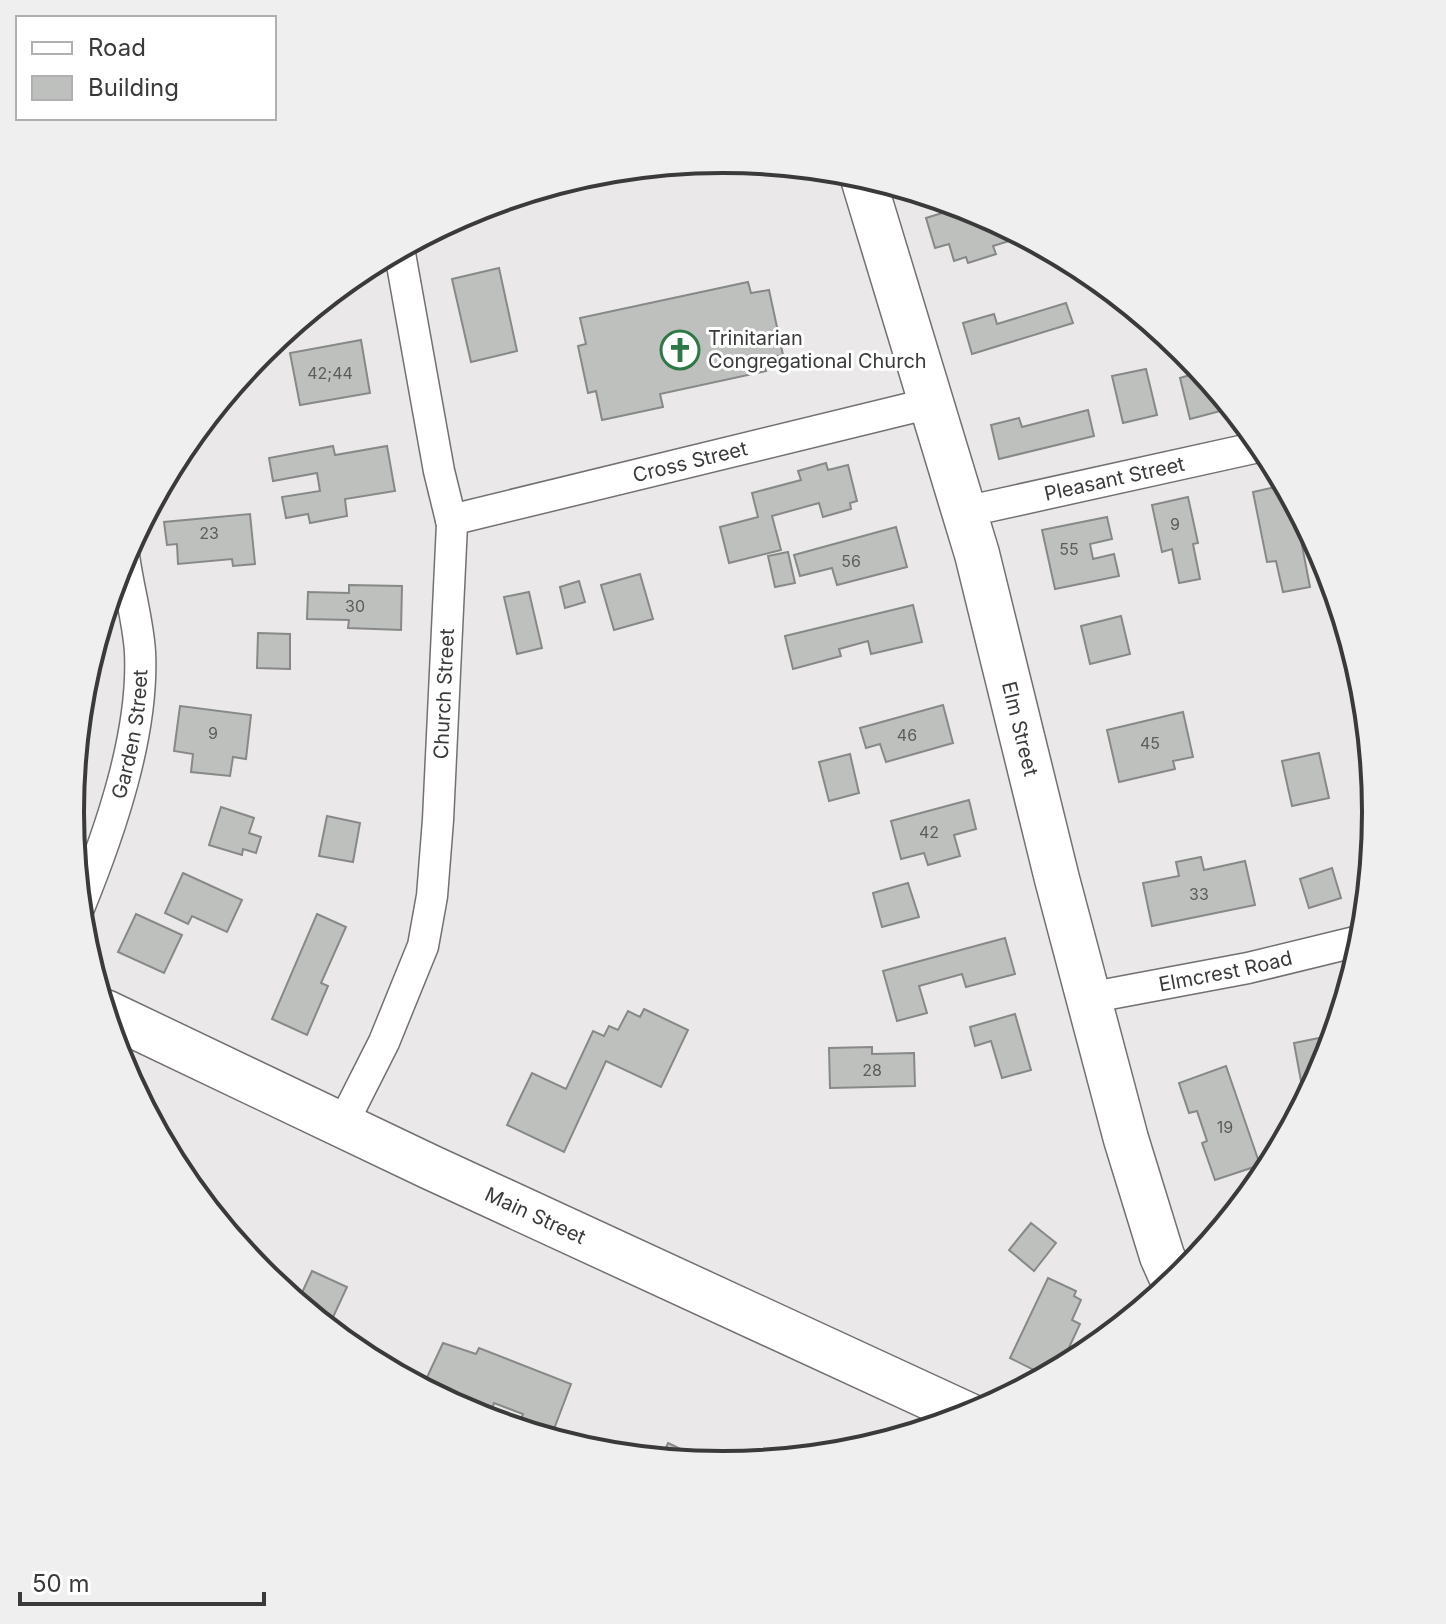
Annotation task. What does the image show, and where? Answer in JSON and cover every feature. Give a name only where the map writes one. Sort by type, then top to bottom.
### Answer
[{"type":"street","name":"Elm Street","points":[[866,190],[964,512],[1088,998],[1142,1193],[1168,1270]]},
{"type":"street","name":"Church Street","points":[[342,1125],[384,1042],[423,946],[432,896],[438,820],[451,520],[439,471],[401,261]]},
{"type":"street","name":"Cross Street","points":[[451,520],[931,403]]},
{"type":"street","name":"Pleasant Street","points":[[964,512],[1248,449]]},
{"type":"street","name":"Garden Street","points":[[88,884],[109,829],[139,699],[140,651],[128,580]]},
{"type":"street","name":"Elmcrest Road","points":[[1088,998],[1248,968],[1348,944]]},
{"type":"street","name":"Main Street","points":[[119,1018],[952,1408]]},
{"type":"building","points":[[943,213],[1009,241],[993,246],[996,254],[968,263],[966,257],[954,261],[949,244],[935,248],[926,218]]},
{"type":"building","points":[[499,268],[517,351],[471,362],[452,279]]},
{"type":"building","name":"Trinitarian Congregational Church","points":[[748,282],[751,293],[769,290],[783,355],[763,359],[766,371],[660,394],[663,407],[602,420],[596,391],[588,393],[578,346],[586,344],[580,318]]},
{"type":"building","points":[[1066,303],[1073,323],[972,354],[963,323],[994,314],[997,324]]},
{"type":"building","points":[[361,340],[370,393],[300,405],[290,353]]},
{"type":"building","points":[[1146,369],[1157,415],[1123,423],[1112,376]]},
{"type":"building","points":[[1189,375],[1220,411],[1190,419],[1180,378]]},
{"type":"building","points":[[1088,410],[1094,436],[999,459],[991,425],[1019,418],[1022,427]]},
{"type":"building","points":[[333,446],[335,455],[387,446],[395,491],[345,499],[347,516],[310,523],[308,514],[286,518],[282,497],[320,491],[317,473],[273,481],[269,458]]},
{"type":"building","points":[[826,463],[828,470],[848,465],[857,501],[850,503],[851,509],[823,517],[819,503],[772,516],[781,550],[729,563],[720,527],[758,517],[752,493],[801,480],[798,471]]},
{"type":"building","points":[[1273,488],[1276,493],[1301,540],[1310,587],[1283,592],[1276,561],[1267,562],[1253,492]]},
{"type":"building","points":[[1188,497],[1198,543],[1193,544],[1200,579],[1179,583],[1172,549],[1162,552],[1152,505]]},
{"type":"building","points":[[250,514],[255,564],[233,566],[232,559],[178,564],[177,544],[167,545],[164,522]]},
{"type":"building","points":[[1107,517],[1112,539],[1090,544],[1093,559],[1114,554],[1119,576],[1055,589],[1042,530]]},
{"type":"building","points":[[896,527],[907,567],[837,585],[832,568],[800,576],[794,555]]},
{"type":"building","points":[[788,552],[795,583],[775,587],[768,556]]},
{"type":"building","points":[[640,574],[653,619],[614,630],[601,585]]},
{"type":"building","points":[[579,581],[585,602],[565,608],[560,587]]},
{"type":"building","points":[[349,585],[402,586],[401,630],[348,628],[349,620],[307,619],[308,592],[349,593]]},
{"type":"building","points":[[529,592],[542,648],[517,654],[504,597]]},
{"type":"building","points":[[913,605],[922,642],[871,654],[868,641],[839,649],[841,656],[793,669],[785,636]]},
{"type":"building","points":[[1121,616],[1130,654],[1090,664],[1081,626]]},
{"type":"building","points":[[258,633],[290,634],[290,669],[257,668]]},
{"type":"building","points":[[943,705],[953,743],[886,762],[880,744],[866,748],[860,728]]},
{"type":"building","points":[[180,706],[251,715],[246,759],[233,757],[230,776],[191,772],[193,754],[174,751]]},
{"type":"building","points":[[1183,712],[1193,757],[1173,761],[1175,769],[1119,782],[1107,730]]},
{"type":"building","points":[[1319,753],[1329,798],[1292,806],[1282,761]]},
{"type":"building","points":[[850,754],[859,793],[829,801],[819,762]]},
{"type":"building","points":[[969,800],[976,829],[954,835],[960,856],[928,865],[924,853],[901,859],[891,821]]},
{"type":"building","points":[[221,807],[254,818],[249,833],[261,837],[256,853],[243,849],[242,855],[209,845]]},
{"type":"building","points":[[327,816],[360,823],[353,862],[319,856]]},
{"type":"building","points":[[1201,857],[1204,870],[1245,861],[1255,905],[1152,926],[1143,883],[1179,876],[1176,862]]},
{"type":"building","points":[[1332,868],[1341,898],[1309,908],[1300,879]]},
{"type":"building","points":[[183,873],[242,900],[227,932],[192,916],[188,924],[165,913]]},
{"type":"building","points":[[908,883],[919,917],[882,927],[873,893]]},
{"type":"building","points":[[136,914],[182,935],[164,973],[118,952]]},
{"type":"building","points":[[317,914],[346,927],[321,983],[328,986],[307,1035],[272,1019]]},
{"type":"building","points":[[1005,938],[1015,974],[966,987],[962,974],[919,986],[927,1013],[897,1021],[883,971]]},
{"type":"building","points":[[644,1009],[688,1030],[661,1087],[606,1061],[564,1152],[507,1125],[532,1073],[566,1089],[593,1031],[604,1036],[609,1026],[618,1030],[628,1011],[640,1017]]},
{"type":"building","points":[[1015,1014],[1031,1070],[1002,1078],[991,1041],[975,1046],[970,1027]]},
{"type":"building","points":[[1320,1038],[1301,1081],[1294,1043]]},
{"type":"building","points":[[872,1047],[872,1054],[914,1053],[915,1086],[830,1088],[829,1048]]},
{"type":"building","points":[[1226,1066],[1258,1160],[1254,1167],[1215,1180],[1202,1143],[1207,1141],[1197,1111],[1189,1113],[1179,1083]]},
{"type":"building","points":[[1031,1223],[1056,1243],[1034,1271],[1009,1250]]},
{"type":"building","points":[[312,1271],[347,1287],[333,1318],[302,1292]]},
{"type":"building","points":[[1048,1278],[1076,1291],[1074,1296],[1081,1300],[1072,1320],[1080,1324],[1068,1349],[1033,1370],[1010,1358]]},
{"type":"building","points":[[443,1343],[476,1354],[479,1348],[571,1384],[554,1428],[521,1418],[523,1414],[494,1403],[493,1407],[478,1402],[427,1378]]},
{"type":"building","points":[[668,1443],[683,1450],[681,1450],[666,1448]]},
{"type":"place","name":"Trinitarian Congregational Church","points":[[680,350]]}]
